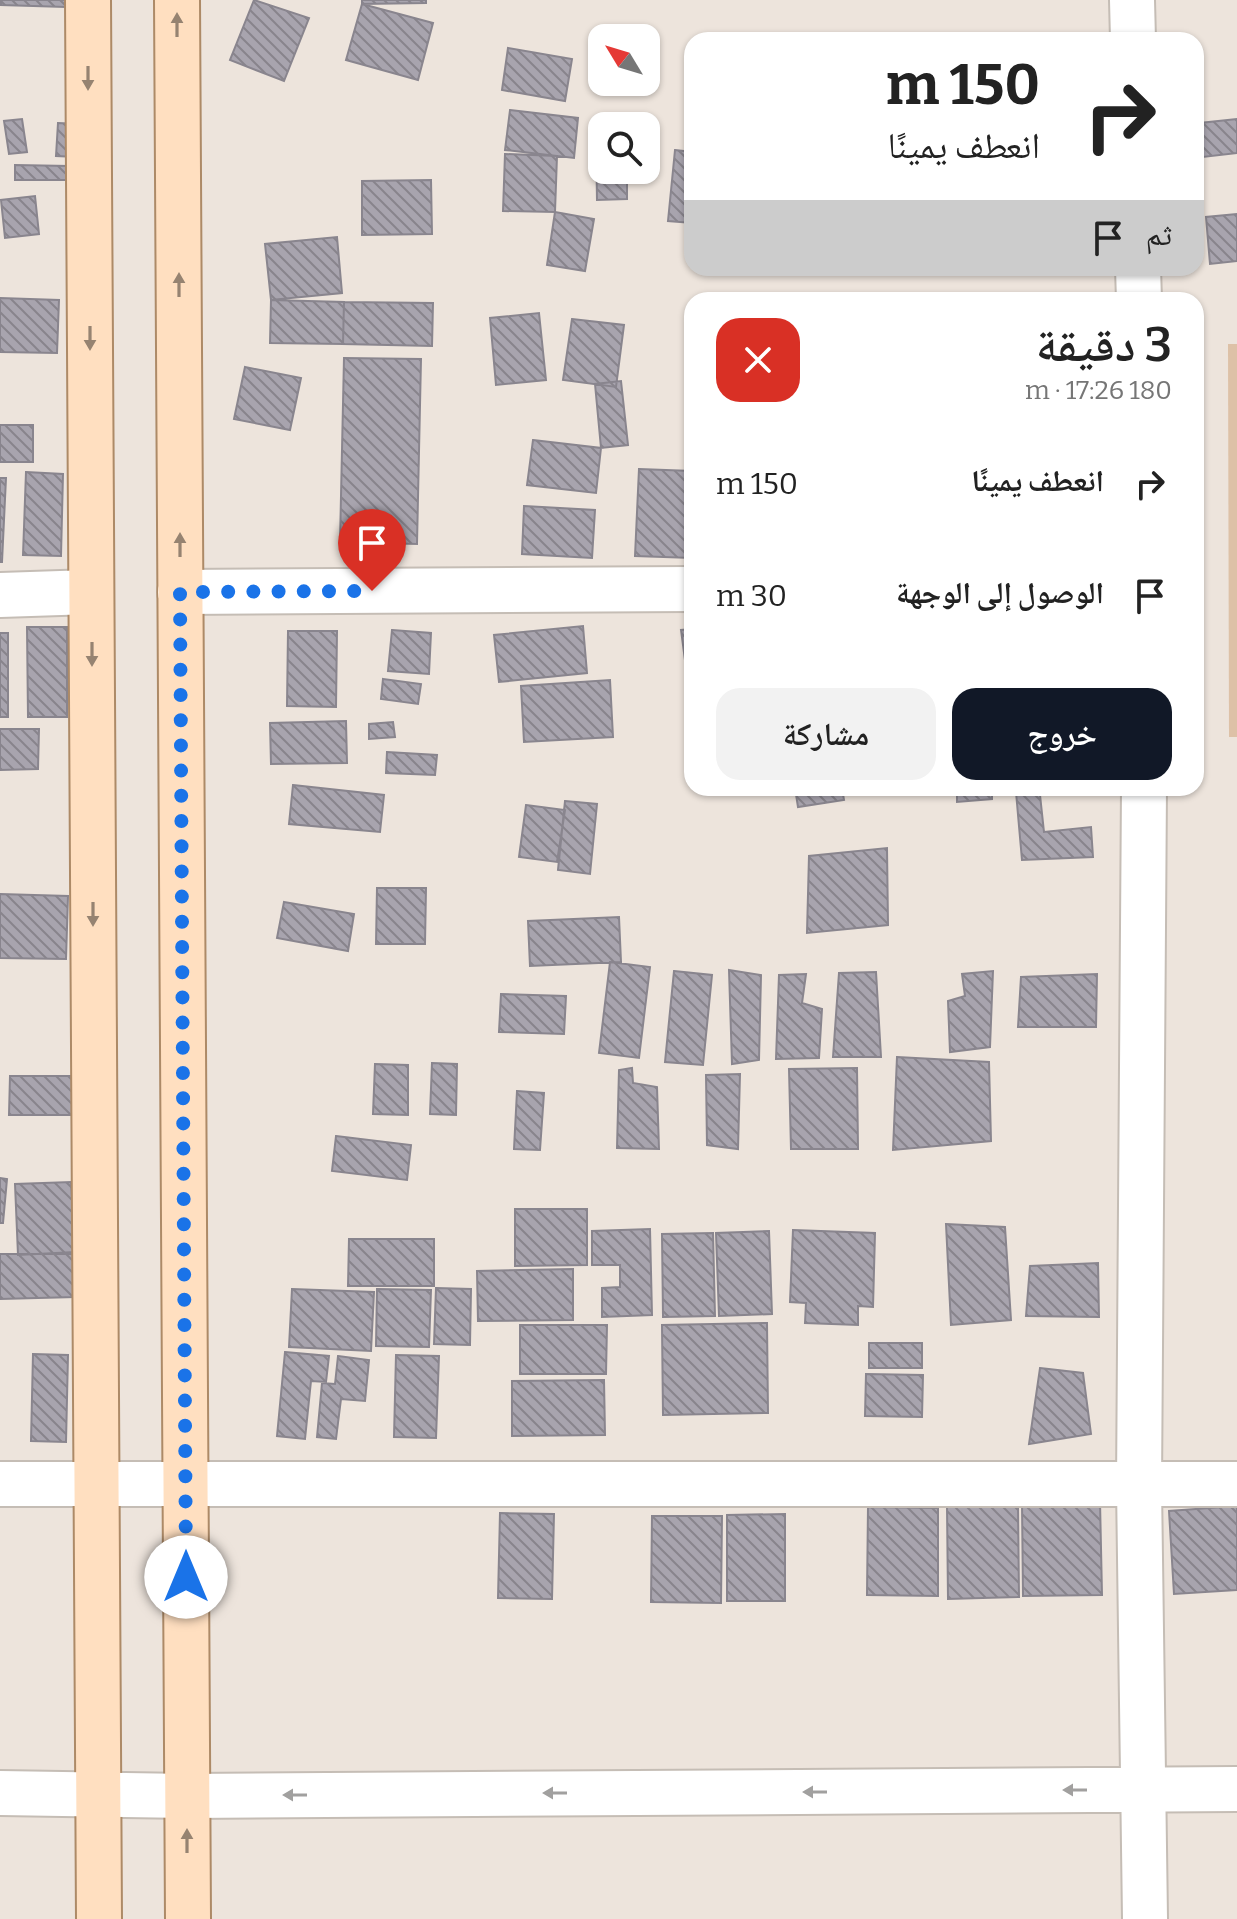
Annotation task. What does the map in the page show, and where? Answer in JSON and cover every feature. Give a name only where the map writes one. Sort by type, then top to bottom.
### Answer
[{"type":"main road","points":[[88,0],[99,1919]]},
{"type":"main road","points":[[177,0],[188,1919]]},
{"type":"street","points":[[1132,0],[1133,32]]},
{"type":"street","points":[[180,592],[684,589]]},
{"type":"street","points":[[0,595],[91,592]]},
{"type":"street","points":[[1144,796],[1139,1486],[1145,1919]]},
{"type":"street","points":[[0,1484],[1237,1484]]},
{"type":"street","points":[[0,1793],[99,1792],[187,1796],[1237,1789]]},
{"type":"shaded area","points":[[1228,344],[1237,344],[1237,737],[1229,737]]},
{"type":"building","points":[[1,0],[65,0],[65,7],[1,5]]},
{"type":"building","points":[[254,0],[309,18],[284,81],[230,60]]},
{"type":"building","points":[[362,0],[426,0],[426,3],[362,4]]},
{"type":"building","points":[[362,4],[433,23],[418,80],[346,60]]},
{"type":"building","points":[[508,48],[572,59],[565,101],[502,90]]},
{"type":"building","points":[[510,110],[578,118],[574,158],[505,150]]},
{"type":"building","points":[[22,119],[27,152],[9,154],[4,121]]},
{"type":"building","points":[[1237,119],[1237,153],[1204,157],[1204,123]]},
{"type":"building","points":[[58,123],[79,124],[77,157],[56,156]]},
{"type":"building","points":[[675,150],[684,151],[684,222],[668,221]]},
{"type":"building","points":[[505,154],[557,156],[555,212],[503,211]]},
{"type":"building","points":[[15,165],[69,166],[69,180],[15,180]]},
{"type":"building","points":[[431,180],[432,234],[362,235],[362,181]]},
{"type":"building","points":[[597,184],[627,184],[627,199],[597,200]]},
{"type":"building","points":[[35,196],[39,234],[5,238],[1,200]]},
{"type":"building","points":[[555,212],[594,219],[585,271],[547,265]]},
{"type":"building","points":[[1237,214],[1237,261],[1210,264],[1206,217]]},
{"type":"building","points":[[337,237],[342,293],[271,300],[265,244]]},
{"type":"building","points":[[0,298],[59,300],[57,353],[0,352]]},
{"type":"building","points":[[271,300],[344,302],[343,344],[270,343]]},
{"type":"building","points":[[344,302],[433,303],[432,346],[343,344]]},
{"type":"building","points":[[539,313],[546,380],[496,385],[490,318]]},
{"type":"building","points":[[572,319],[624,325],[616,387],[563,380]]},
{"type":"building","points":[[344,358],[421,359],[417,544],[340,542]]},
{"type":"building","points":[[245,367],[301,378],[290,430],[234,419]]},
{"type":"building","points":[[621,381],[628,445],[601,448],[595,384]]},
{"type":"building","points":[[0,425],[33,425],[33,462],[0,462]]},
{"type":"building","points":[[533,440],[601,448],[596,493],[527,485]]},
{"type":"building","points":[[639,469],[684,471],[684,558],[635,556]]},
{"type":"building","points":[[26,472],[63,474],[61,556],[23,555]]},
{"type":"building","points":[[0,478],[6,478],[2,562],[0,562]]},
{"type":"building","points":[[524,506],[595,510],[592,558],[522,554]]},
{"type":"building","points":[[583,626],[587,673],[499,682],[494,635]]},
{"type":"building","points":[[27,627],[67,627],[67,717],[28,717]]},
{"type":"building","points":[[392,630],[431,633],[429,674],[388,671]]},
{"type":"building","points":[[288,631],[337,631],[336,707],[287,706]]},
{"type":"building","points":[[0,633],[8,633],[8,717],[0,717]]},
{"type":"building","points":[[383,679],[421,684],[418,704],[381,699]]},
{"type":"building","points":[[610,680],[613,737],[524,742],[521,686]]},
{"type":"building","points":[[346,721],[347,763],[271,764],[270,723]]},
{"type":"building","points":[[393,722],[395,737],[369,739],[369,724]]},
{"type":"building","points":[[0,729],[39,729],[38,769],[0,770]]},
{"type":"building","points":[[387,752],[437,755],[435,775],[386,773]]},
{"type":"building","points":[[293,785],[384,795],[380,832],[289,824]]},
{"type":"building","points":[[796,796],[843,796],[844,800],[798,807]]},
{"type":"building","points":[[957,796],[992,796],[992,799],[957,802]]},
{"type":"building","points":[[1016,796],[1040,796],[1044,832],[1091,827],[1093,857],[1022,860]]},
{"type":"building","points":[[565,801],[597,804],[590,874],[558,870]]},
{"type":"building","points":[[526,805],[565,810],[557,862],[519,857]]},
{"type":"building","points":[[887,848],[888,925],[807,933],[809,856]]},
{"type":"building","points":[[377,888],[426,888],[425,944],[376,944]]},
{"type":"building","points":[[0,894],[68,896],[66,959],[0,958]]},
{"type":"building","points":[[284,902],[354,914],[348,951],[277,938]]},
{"type":"building","points":[[619,917],[621,962],[530,966],[528,921]]},
{"type":"building","points":[[610,962],[650,967],[639,1058],[599,1053]]},
{"type":"building","points":[[729,970],[761,975],[759,1060],[732,1064]]},
{"type":"building","points":[[674,971],[712,975],[703,1065],[665,1062]]},
{"type":"building","points":[[993,971],[990,1047],[950,1052],[948,1001],[965,996],[962,974]]},
{"type":"building","points":[[876,972],[881,1057],[833,1057],[839,973]]},
{"type":"building","points":[[806,974],[802,1003],[822,1009],[819,1058],[776,1059],[779,975]]},
{"type":"building","points":[[1097,974],[1096,1027],[1018,1027],[1021,977]]},
{"type":"building","points":[[501,994],[566,996],[564,1034],[499,1032]]},
{"type":"building","points":[[897,1057],[989,1062],[991,1141],[893,1150]]},
{"type":"building","points":[[432,1063],[457,1064],[456,1115],[430,1114]]},
{"type":"building","points":[[375,1064],[408,1065],[408,1115],[373,1114]]},
{"type":"building","points":[[632,1068],[633,1083],[657,1087],[659,1149],[617,1148],[619,1070]]},
{"type":"building","points":[[857,1068],[858,1149],[791,1149],[789,1069]]},
{"type":"building","points":[[740,1074],[738,1149],[707,1145],[706,1075]]},
{"type":"building","points":[[10,1076],[74,1076],[74,1115],[9,1115]]},
{"type":"building","points":[[517,1091],[544,1093],[540,1150],[514,1149]]},
{"type":"building","points":[[336,1136],[411,1145],[407,1180],[332,1171]]},
{"type":"building","points":[[0,1178],[7,1179],[3,1223],[0,1223]]},
{"type":"building","points":[[71,1182],[75,1252],[18,1255],[15,1184]]},
{"type":"building","points":[[515,1209],[587,1209],[587,1265],[515,1266]]},
{"type":"building","points":[[946,1224],[1005,1227],[1011,1320],[951,1325]]},
{"type":"building","points":[[650,1229],[652,1315],[602,1317],[602,1288],[620,1287],[620,1265],[592,1265],[592,1231]]},
{"type":"building","points":[[793,1230],[875,1233],[873,1307],[858,1306],[858,1325],[805,1323],[806,1303],[790,1302]]},
{"type":"building","points":[[769,1231],[772,1314],[719,1316],[716,1233]]},
{"type":"building","points":[[713,1233],[715,1316],[663,1317],[662,1234]]},
{"type":"building","points":[[349,1239],[434,1239],[434,1286],[348,1286]]},
{"type":"building","points":[[0,1254],[74,1254],[75,1297],[0,1299]]},
{"type":"building","points":[[1098,1263],[1099,1317],[1026,1316],[1030,1266]]},
{"type":"building","points":[[573,1269],[573,1320],[478,1321],[477,1271]]},
{"type":"building","points":[[436,1288],[471,1289],[470,1345],[434,1344]]},
{"type":"building","points":[[292,1289],[374,1292],[371,1351],[289,1347]]},
{"type":"building","points":[[377,1289],[431,1290],[429,1347],[376,1346]]},
{"type":"building","points":[[767,1323],[768,1413],[663,1415],[662,1325]]},
{"type":"building","points":[[520,1325],[607,1325],[606,1374],[520,1374]]},
{"type":"building","points":[[869,1343],[922,1343],[922,1368],[869,1368]]},
{"type":"building","points":[[285,1352],[329,1356],[326,1382],[311,1381],[305,1439],[277,1436]]},
{"type":"building","points":[[33,1354],[68,1355],[66,1442],[31,1441]]},
{"type":"building","points":[[396,1355],[439,1356],[436,1438],[394,1437]]},
{"type":"building","points":[[338,1356],[369,1360],[365,1401],[341,1399],[336,1439],[317,1437],[322,1383],[335,1384]]},
{"type":"building","points":[[1040,1368],[1083,1373],[1091,1434],[1029,1444]]},
{"type":"building","points":[[866,1374],[923,1375],[922,1417],[865,1416]]},
{"type":"building","points":[[604,1380],[605,1435],[512,1436],[512,1381]]},
{"type":"building","points":[[1100,1501],[1102,1595],[1023,1596],[1022,1503]]},
{"type":"building","points":[[1018,1505],[1019,1597],[948,1599],[947,1506]]},
{"type":"building","points":[[1237,1506],[1237,1590],[1174,1594],[1169,1511]]},
{"type":"building","points":[[868,1507],[938,1508],[938,1596],[867,1595]]},
{"type":"building","points":[[500,1513],[554,1514],[552,1599],[498,1598]]},
{"type":"building","points":[[785,1514],[785,1601],[727,1601],[727,1515]]},
{"type":"building","points":[[652,1516],[722,1516],[721,1603],[651,1602]]},
{"type":"route","points":[[186,1577],[180,592],[372,591]]}]
